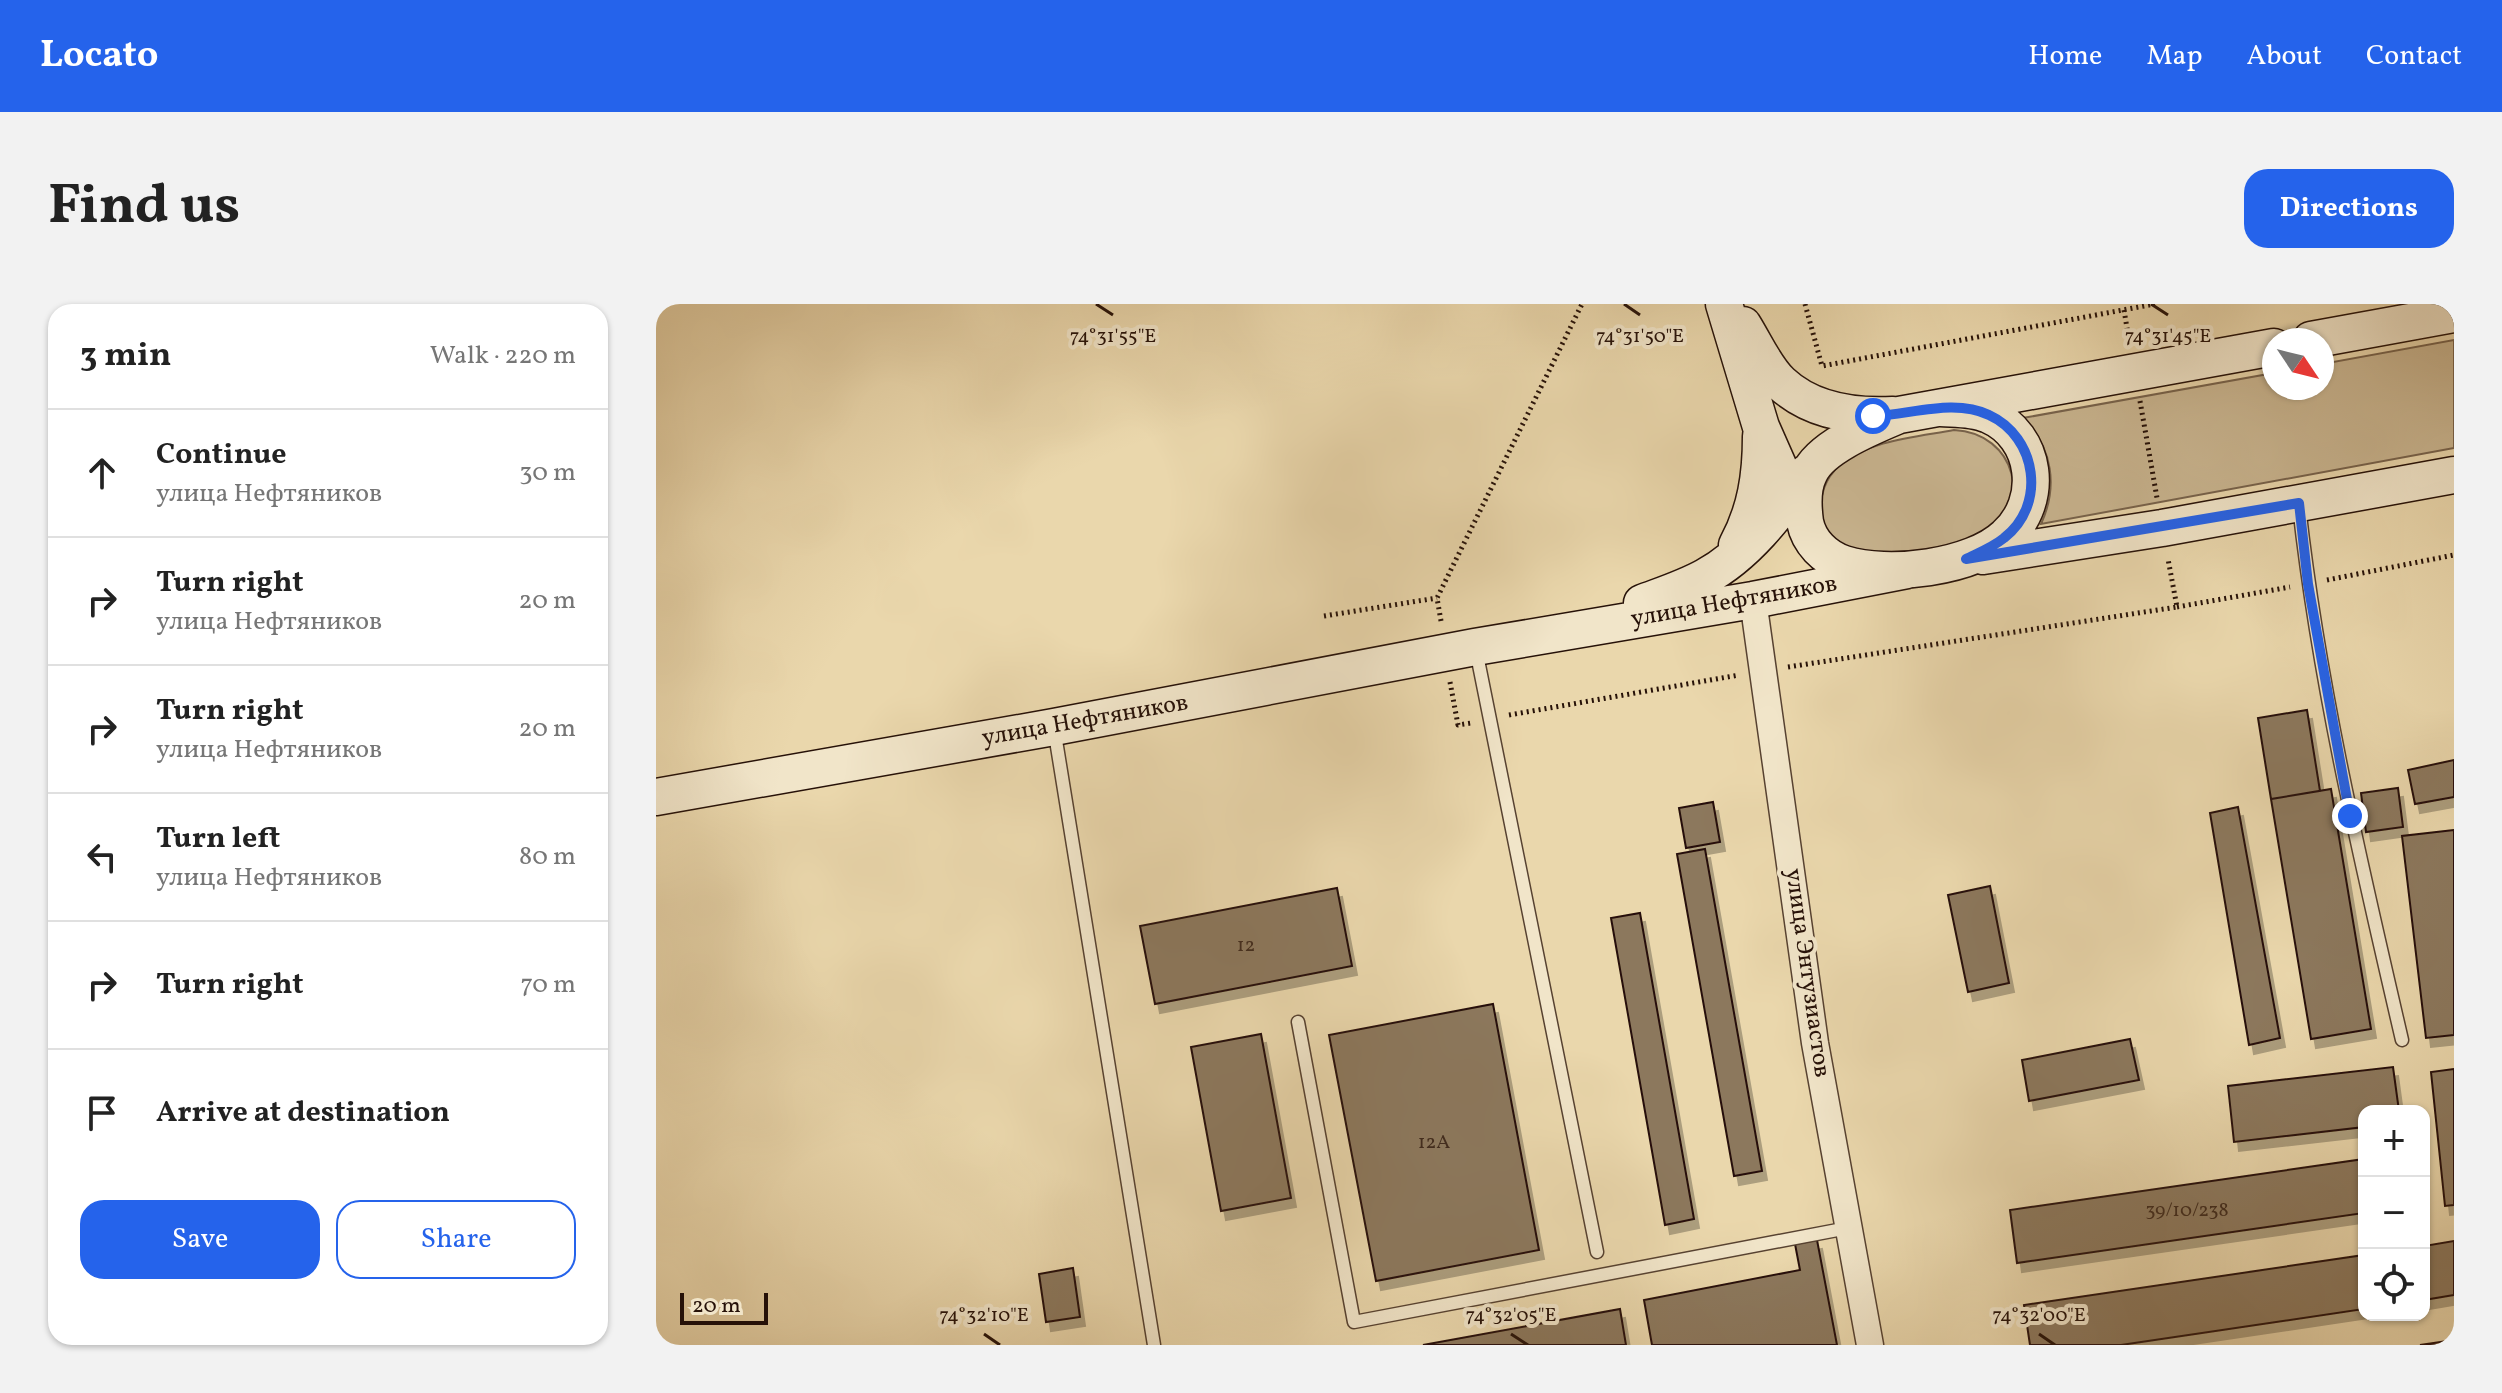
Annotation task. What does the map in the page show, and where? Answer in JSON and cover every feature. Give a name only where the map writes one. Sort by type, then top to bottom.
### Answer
[{"type":"main road","points":[[1724,304],[1761,427],[1802,498]]},
{"type":"main road","points":[[1730,304],[1769,367],[1781,383],[1796,394],[1817,405],[1847,413],[1899,415]]},
{"type":"main road","points":[[2334,336],[2454,314]]},
{"type":"main road","name":"улица Нефтяников","points":[[1513,641],[1636,606],[1706,576],[1726,563],[1802,498],[1837,446],[1899,415],[2262,349]]},
{"type":"main road","name":"улица Нефтяников","points":[[1941,408],[1968,409],[1989,415],[2016,435],[2031,466],[2029,500],[2013,529],[2004,538],[1966,559]]},
{"type":"main road","points":[[1726,563],[1754,506],[1761,460],[1761,427]]},
{"type":"main road","name":"улица Нефтяников","points":[[656,797],[1966,559],[2454,475]]},
{"type":"main road","name":"улица Нефтяников","points":[[1802,498],[1812,541],[1834,561],[1862,569],[1907,570]]},
{"type":"street","name":"улица Энтузиастов","points":[[1753,600],[1815,1043],[1870,1345]]},
{"type":"lane","points":[[2299,503],[2308,584],[2350,816],[2402,1040]]},
{"type":"lane","points":[[1460,651],[1597,1252]]},
{"type":"lane","points":[[1054,727],[1154,1345]]},
{"type":"lane","points":[[1298,1022],[1354,1322],[1848,1228]]},
{"type":"path","points":[[1458,725],[1460,651],[1437,598],[1582,304]]},
{"type":"path","points":[[1805,304],[1822,366],[2155,304]]},
{"type":"path","points":[[1324,616],[1437,598]]},
{"type":"shaded area","points":[[2454,340],[2454,448],[2041,524],[2050,496],[2050,468],[2041,442],[2023,418],[2262,375],[2262,400],[2334,400],[2334,362]]},
{"type":"shaded area","points":[[1954,430],[1975,434],[1992,444],[2004,457],[2011,473],[2013,490],[2009,508],[1999,524],[1976,540],[1887,557],[1856,554],[1830,536],[1821,513],[1821,500],[1830,476],[1839,466],[1864,450],[1879,445]]},
{"type":"building","points":[[2307,710],[2320,791],[2271,799],[2258,718]]},
{"type":"building","points":[[2454,760],[2454,797],[2415,804],[2408,770]]},
{"type":"building","points":[[2398,788],[2403,827],[2366,832],[2361,793]]},
{"type":"building","points":[[2331,789],[2371,1029],[2311,1039],[2271,799]]},
{"type":"building","points":[[1713,802],[1720,842],[1686,848],[1679,808]]},
{"type":"building","points":[[2238,807],[2280,1038],[2249,1045],[2210,813]]},
{"type":"building","points":[[2454,830],[2454,1035],[2426,1038],[2402,836]]},
{"type":"building","points":[[1705,849],[1762,1171],[1734,1176],[1677,854]]},
{"type":"building","points":[[1990,886],[2009,983],[1968,992],[1948,895]]},
{"type":"building","points":[[1337,888],[1352,966],[1155,1004],[1140,926]]},
{"type":"building","points":[[1640,913],[1694,1219],[1665,1225],[1611,918]]},
{"type":"building","points":[[1493,1004],[1539,1250],[1376,1281],[1329,1035]]},
{"type":"building","points":[[1261,1034],[1291,1198],[1221,1211],[1191,1047]]},
{"type":"building","points":[[2130,1039],[2139,1080],[2029,1101],[2022,1060]]},
{"type":"building","points":[[2393,1067],[2398,1105],[2358,1105],[2358,1128],[2234,1142],[2228,1086]]},
{"type":"building","points":[[2454,1069],[2454,1205],[2445,1206],[2431,1072]]},
{"type":"building","points":[[2358,1160],[2358,1214],[2017,1263],[2010,1210]]},
{"type":"building","points":[[1817,1240],[1837,1345],[1652,1345],[1644,1300],[1800,1270],[1795,1244]]},
{"type":"building","points":[[2454,1241],[2454,1295],[2430,1299],[2430,1245]]},
{"type":"building","points":[[2358,1256],[2358,1310],[2121,1345],[2030,1345],[2024,1305]]},
{"type":"building","points":[[1073,1268],[1080,1317],[1046,1322],[1039,1274]]},
{"type":"building","points":[[1620,1309],[1626,1345],[1423,1345]]},
{"type":"building","points":[[2454,1340],[2454,1345],[2420,1345]]},
{"type":"route","points":[[1873,416],[1941,408],[1968,409],[1989,415],[2016,435],[2031,466],[2029,500],[2023,514],[2004,538],[1966,559],[2299,503],[2308,584],[2350,816]]}]
